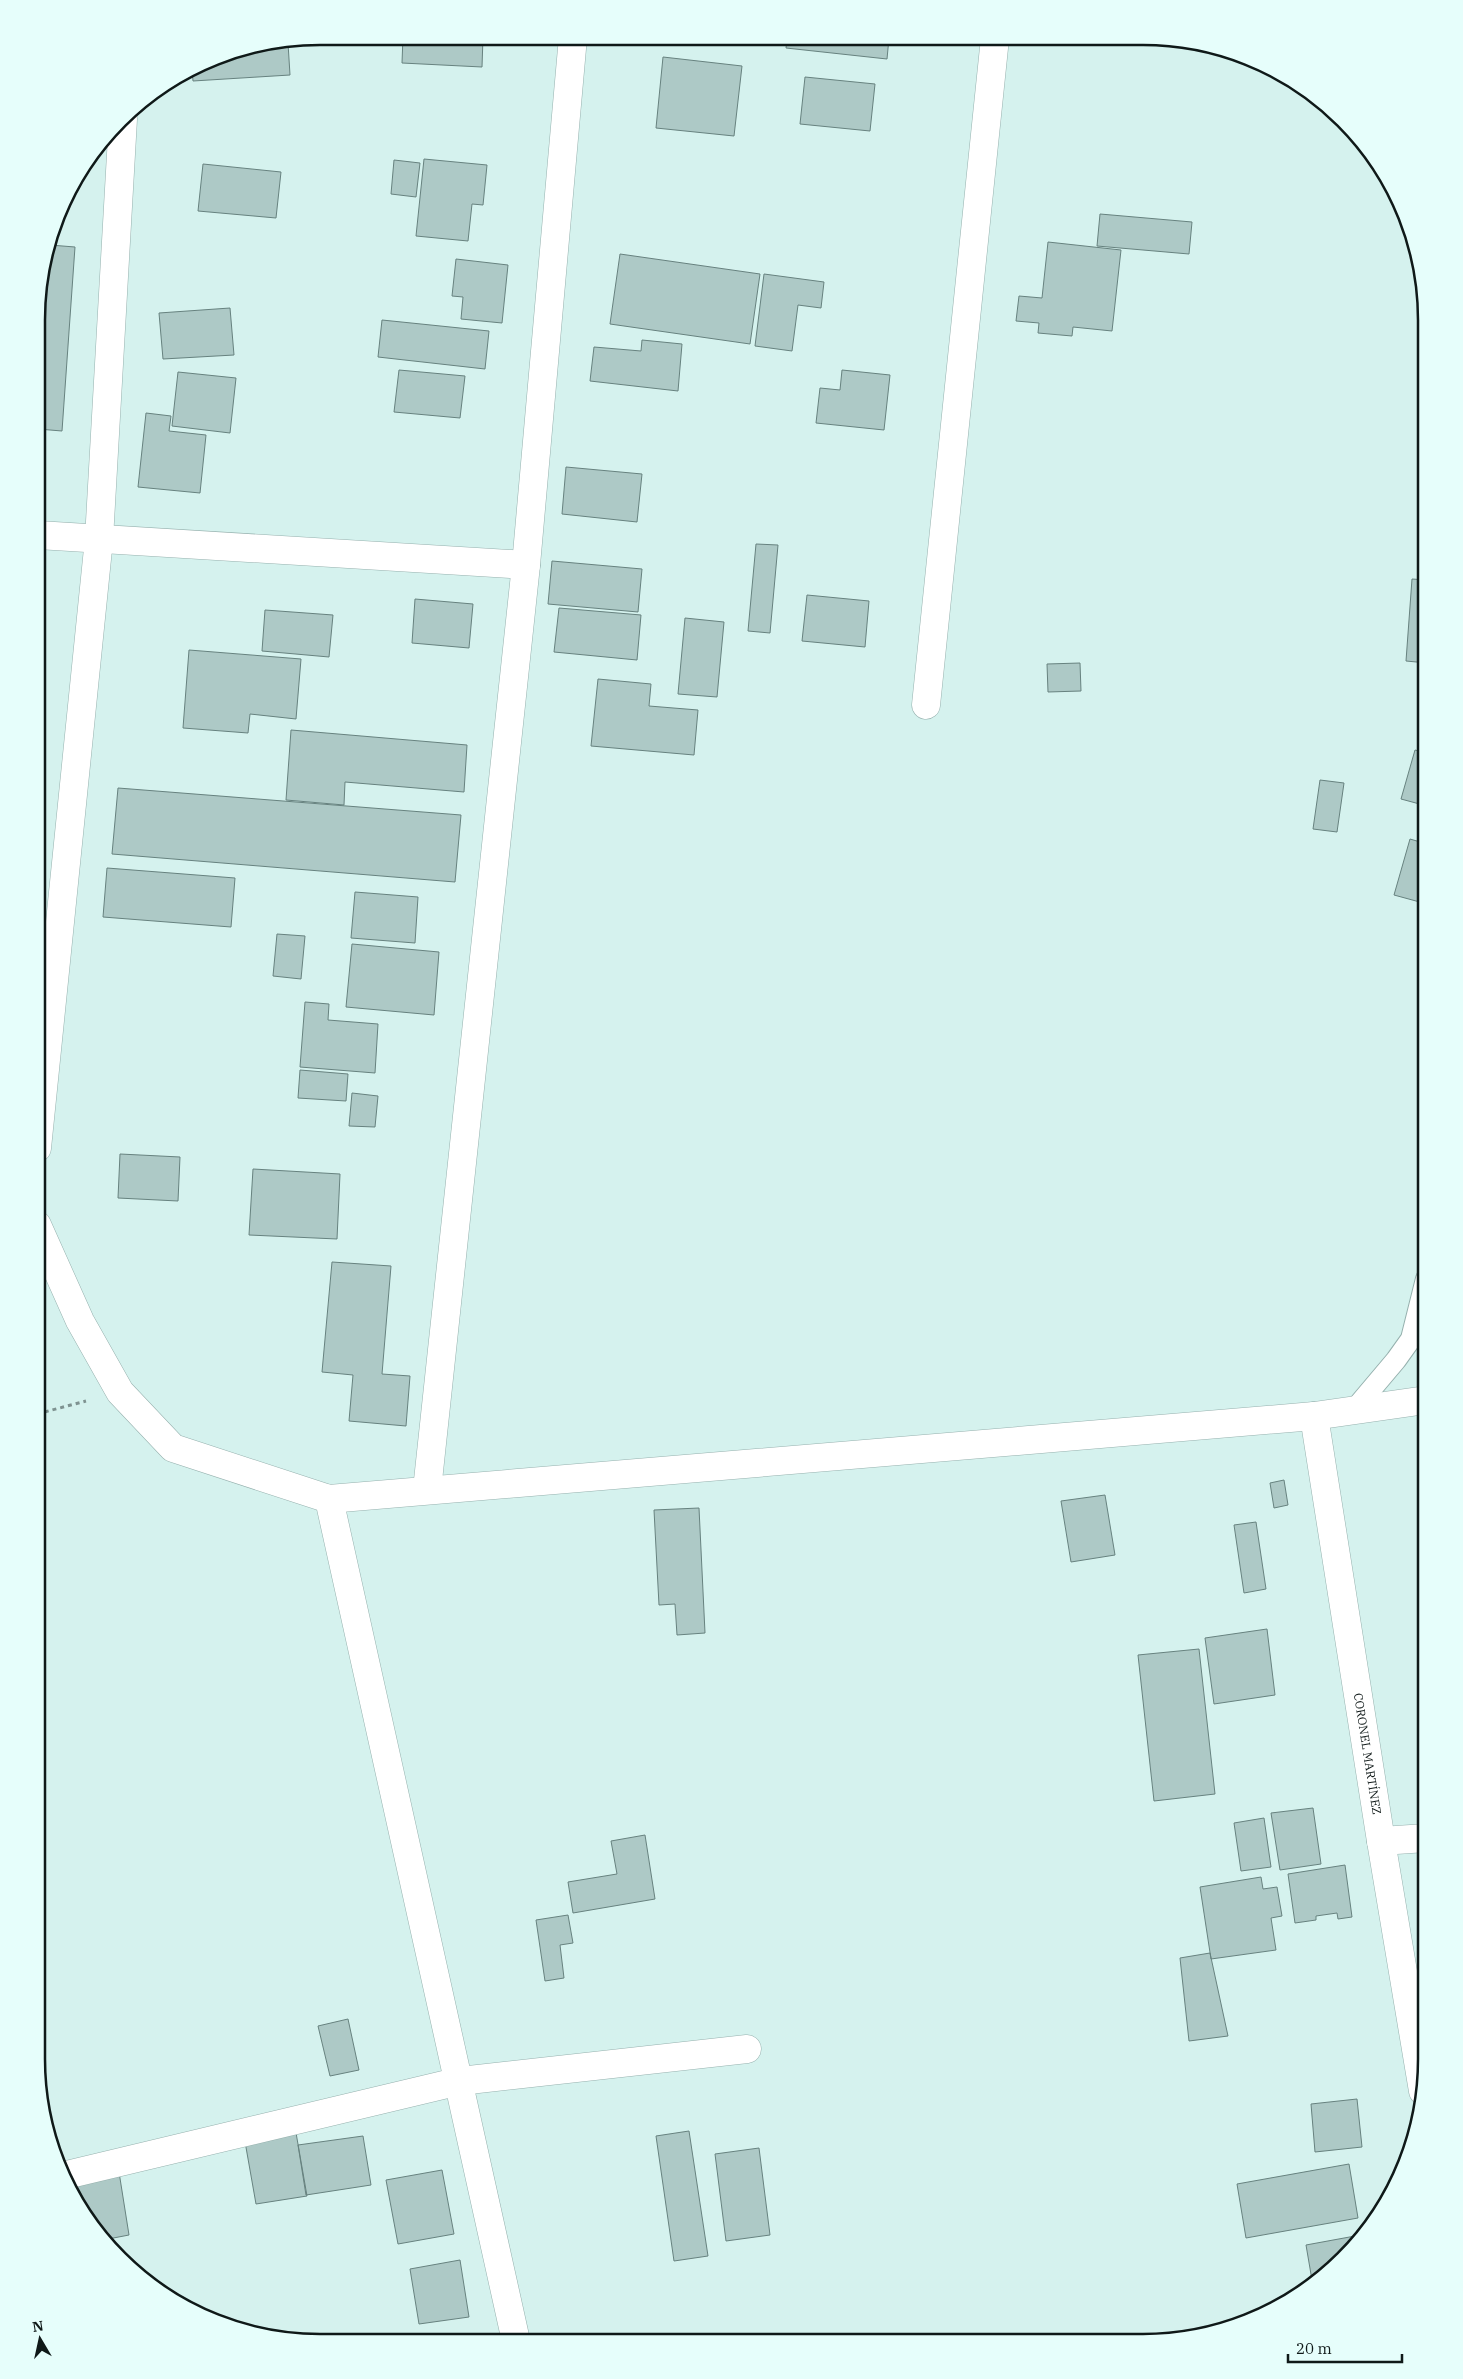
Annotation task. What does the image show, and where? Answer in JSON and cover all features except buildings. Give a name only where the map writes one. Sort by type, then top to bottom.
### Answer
[{"type":"street","points":[[427,1490],[526,565],[572,45]]},
{"type":"street","points":[[926,704],[994,45]]},
{"type":"street","points":[[45,1078],[99,539],[122,128]]},
{"type":"street","points":[[45,535],[526,565]]},
{"type":"street","points":[[45,1243],[80,1321],[120,1392],[173,1448],[328,1499],[1314,1416],[1418,1401]]},
{"type":"street","name":"CORONEL MARTÍNEZ","points":[[1314,1416],[1381,1841],[1418,2056]]},
{"type":"street","points":[[328,1499],[460,2081],[514,2334]]},
{"type":"street","points":[[1381,1841],[1418,1839]]},
{"type":"street","points":[[70,2174],[460,2081],[747,2049]]},
{"type":"lane","points":[[1353,1410],[1396,1360],[1411,1339],[1418,1311]]},
{"type":"path","points":[[45,1412],[120,1392]]}]
